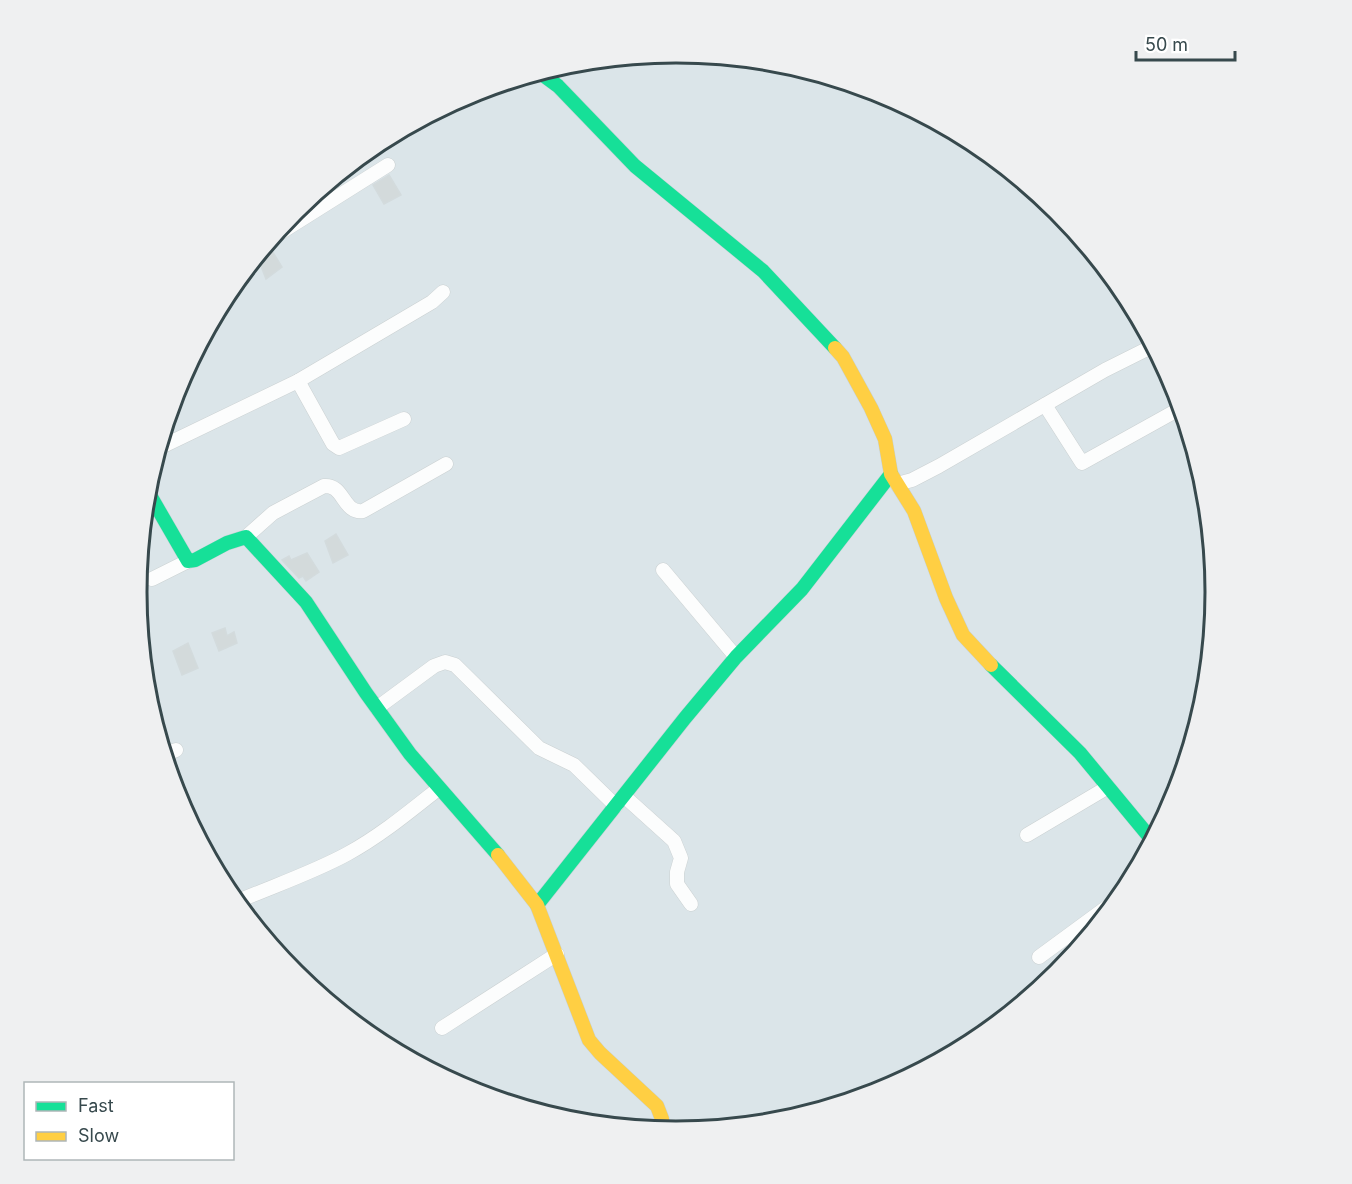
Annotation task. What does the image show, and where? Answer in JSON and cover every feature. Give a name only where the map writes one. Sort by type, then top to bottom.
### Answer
[{"type":"street","points":[[548,79],[558,86],[635,166],[763,271],[843,357],[872,408],[885,439],[894,479],[914,511],[946,598],[963,635],[1029,705],[1060,733],[1146,833]]},
{"type":"street","points":[[299,221],[388,165]]},
{"type":"street","points":[[169,443],[298,381],[432,302],[443,292]]},
{"type":"street","points":[[537,905],[565,873],[736,657],[810,580],[867,502],[894,479],[912,480],[1105,370],[1146,350]]},
{"type":"street","points":[[298,381],[333,444],[339,448],[404,419]]},
{"type":"street","points":[[1045,405],[1082,463],[1173,412]]},
{"type":"street","points":[[152,579],[227,543],[246,537],[273,513],[324,486],[336,488],[351,508],[357,512],[363,511],[446,464]]},
{"type":"street","points":[[155,504],[188,561]]},
{"type":"street","points":[[246,537],[306,602],[410,754],[438,789],[508,866],[537,905],[589,1040],[657,1106],[662,1121]]},
{"type":"street","points":[[663,570],[736,657]]},
{"type":"street","points":[[377,708],[434,666],[445,662],[455,665],[539,748],[574,765],[674,841],[681,858],[677,872],[677,884],[691,904]]},
{"type":"street","points":[[1027,835],[1108,787]]},
{"type":"street","points":[[245,898],[347,854],[375,837],[438,789]]},
{"type":"street","points":[[1039,957],[1093,918]]},
{"type":"street","points":[[442,1028],[557,954]]},
{"type":"shaded area","points":[[641,64],[711,64],[745,68],[779,73],[846,91],[878,103],[940,134],[970,152],[1025,194],[1074,243],[1096,270],[1116,298],[1150,358],[1165,390],[1187,455],[1204,557],[1204,627],[1195,695],[1187,729],[1165,794],[1134,857],[1096,914],[1074,941],[1025,990],[998,1012],[970,1032],[910,1066],[878,1081],[813,1103],[779,1111],[711,1120],[641,1120],[607,1116],[573,1111],[506,1093],[474,1081],[411,1050],[354,1012],[327,990],[278,941],[256,914],[236,886],[202,826],[187,794],[165,729],[157,695],[148,627],[148,557],[152,523],[157,489],[175,422],[187,390],[218,327],[256,270],[278,243],[327,194],[354,172],[382,152],[442,118],[474,103],[539,81],[573,73]]},
{"type":"building","points":[[389,175],[401,195],[384,204],[373,185]]},
{"type":"building","points":[[272,250],[282,267],[266,279],[260,265]]},
{"type":"building","points":[[336,534],[348,555],[333,563],[325,541]]},
{"type":"building","points":[[307,553],[319,572],[306,581],[303,576],[299,578],[282,560],[289,556],[291,560]]},
{"type":"building","points":[[225,628],[227,636],[234,632],[237,643],[219,651],[212,633]]},
{"type":"building","points":[[188,643],[198,668],[182,675],[173,651]]},
{"type":"traffic: fast","points":[[548,79],[558,86],[635,166],[763,271],[835,348]]},
{"type":"traffic: fast","points":[[537,905],[685,718],[736,657],[802,589],[891,474]]},
{"type":"traffic: fast","points":[[155,504],[188,561],[246,537],[306,602],[366,693],[410,754],[498,855]]},
{"type":"traffic: fast","points":[[991,665],[1080,753],[1146,833]]},
{"type":"traffic: slow","points":[[835,348],[843,357],[885,439],[891,474],[914,511],[946,598],[963,635],[991,665]]},
{"type":"traffic: slow","points":[[498,855],[537,905],[589,1040],[657,1106],[662,1121]]}]
